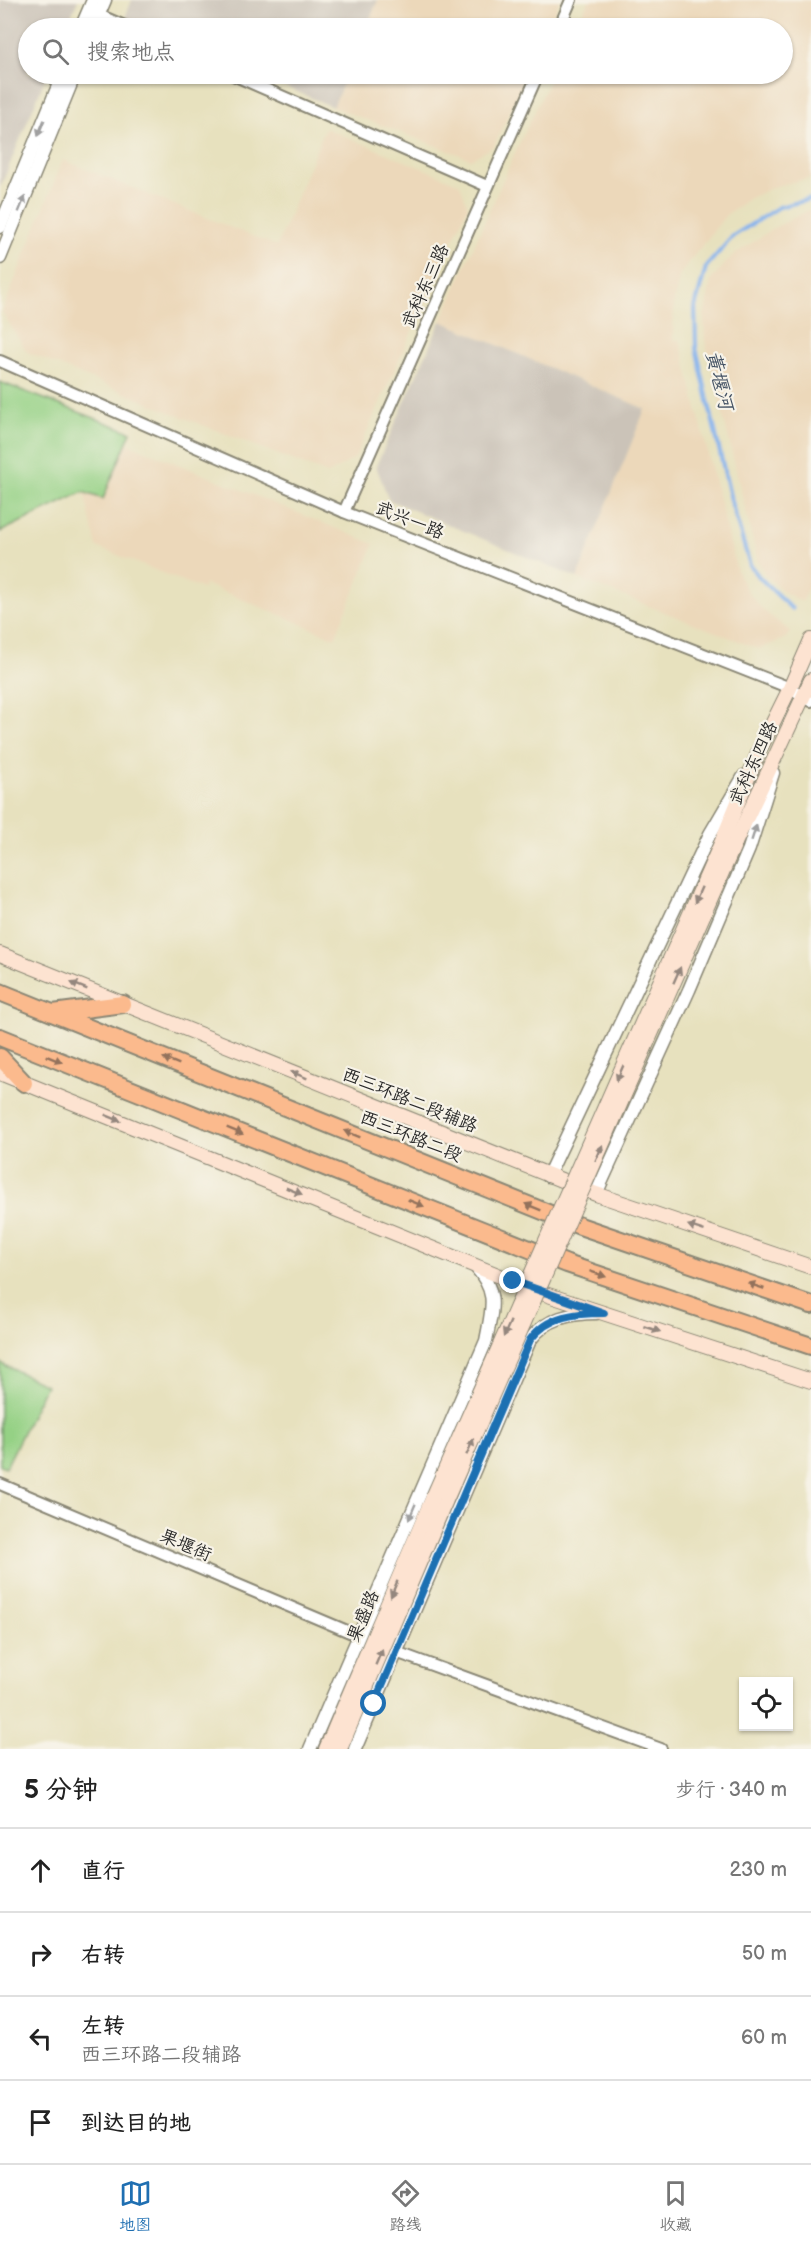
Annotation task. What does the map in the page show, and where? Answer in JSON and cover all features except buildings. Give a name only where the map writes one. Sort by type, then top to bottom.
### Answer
[{"type":"highway","name":"西三环路二段","points":[[0,992],[580,1226],[811,1305]]},
{"type":"highway","points":[[52,1013],[123,1004]]},
{"type":"highway","points":[[0,1037],[567,1264],[811,1346]]},
{"type":"highway","points":[[0,1057],[24,1083]]},
{"type":"main road","points":[[340,1749],[440,1499],[728,842],[760,748],[811,640]]},
{"type":"main road","name":"武科东四路","points":[[728,842],[807,699],[811,680]]},
{"type":"main road","name":"西三环路二段辅路","points":[[0,954],[548,1176],[811,1267]]},
{"type":"main road","points":[[0,1073],[542,1293],[811,1381]]},
{"type":"main road","name":"果盛路","points":[[324,1749],[440,1499]]},
{"type":"street","points":[[85,18],[93,0]]},
{"type":"street","points":[[98,18],[105,0]]},
{"type":"street","points":[[564,18],[572,0]]},
{"type":"street","points":[[99,15],[106,18]]},
{"type":"street","points":[[0,227],[59,84]]},
{"type":"street","points":[[0,258],[71,84]]},
{"type":"street","points":[[254,84],[487,186]]},
{"type":"street","name":"武科东三路","points":[[344,512],[533,84]]},
{"type":"street","name":"武兴一路","points":[[0,361],[344,512],[790,688],[807,699]]},
{"type":"street","points":[[548,1176],[710,834],[760,748]]},
{"type":"street","points":[[596,1194],[689,990],[749,849],[781,748]]},
{"type":"street","points":[[310,1749],[486,1341],[492,1306],[490,1286],[474,1265]]},
{"type":"street","points":[[355,1749],[530,1340],[537,1330],[564,1316],[604,1313]]},
{"type":"street","name":"果堰街","points":[[0,1484],[359,1636]]},
{"type":"street","points":[[396,1652],[661,1749]]},
{"type":"street","points":[[324,1749],[338,1684]]},
{"type":"street","points":[[345,1749],[374,1704]]},
{"type":"shaded area","points":[[0,0],[78,0],[70,18],[18,18],[18,84],[43,84],[0,188]]},
{"type":"shaded area","points":[[132,0],[378,0],[370,18],[125,18]]},
{"type":"shaded area","points":[[378,0],[560,0],[552,18],[370,18]]},
{"type":"shaded area","points":[[589,0],[811,0],[811,178],[776,186],[750,198],[726,215],[680,274],[674,300],[673,340],[680,340],[737,571],[747,591],[763,610],[791,632],[786,638],[759,649],[577,578],[645,409],[441,321],[518,146],[548,84],[793,84],[793,18],[580,18]]},
{"type":"shaded area","points":[[279,84],[343,84],[333,107]]},
{"type":"shaded area","points":[[343,84],[522,84],[494,146],[471,159],[333,107]]},
{"type":"shaded area","points":[[325,128],[460,184],[468,207],[355,458],[328,474],[177,415],[27,352],[2,312],[63,160],[277,246]]},
{"type":"shaded area","points":[[811,209],[811,581],[802,602],[784,592],[766,576],[758,562],[705,340],[704,318],[711,280],[732,256],[774,228]]},
{"type":"shaded area","points":[[441,321],[645,409],[577,578],[389,500],[376,466]]},
{"type":"shaded area","points":[[126,443],[374,544],[335,638],[205,584],[203,589],[97,547],[84,492],[103,499]]},
{"type":"green space","points":[[0,382],[131,432],[103,499],[83,492],[0,532]]},
{"type":"green space","points":[[0,1363],[46,1385],[6,1467],[0,1465]]},
{"type":"waterway","name":"黄堰河","points":[[792,609],[750,565],[732,505],[696,348],[695,307],[706,267],[733,236],[779,207],[811,199]]},
{"type":"route","points":[[374,1704],[530,1340],[537,1330],[564,1316],[604,1313],[513,1281]]}]
